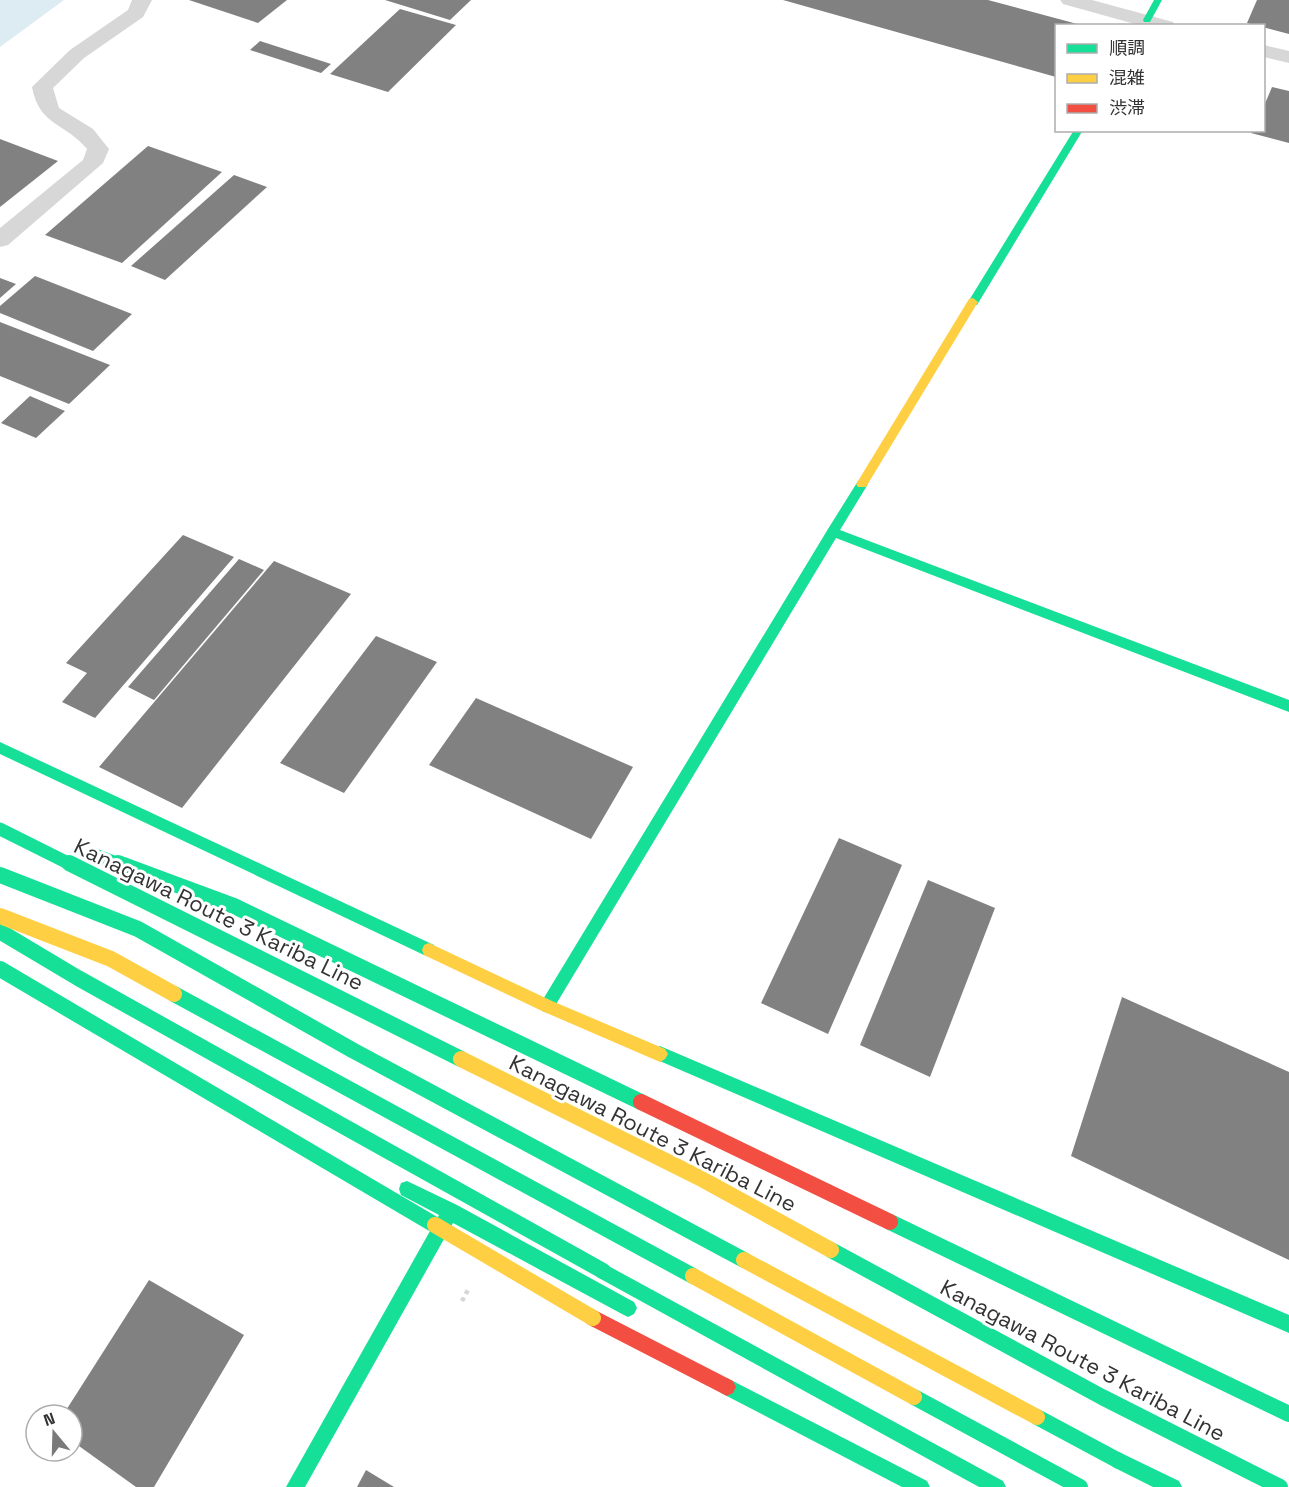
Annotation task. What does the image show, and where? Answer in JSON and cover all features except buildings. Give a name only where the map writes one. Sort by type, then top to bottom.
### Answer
[{"type":"main road","points":[[1145,23],[1158,0]]},
{"type":"main road","points":[[547,1006],[832,532],[1078,132]]},
{"type":"main road","points":[[832,532],[1289,706]]},
{"type":"main road","points":[[0,748],[547,1006],[1289,1324]]},
{"type":"main road","points":[[0,821],[56,841]]},
{"type":"main road","name":"Kanagawa Route 3 Kariba Line","points":[[0,829],[698,1177],[1102,1397],[1280,1487]]},
{"type":"main road","points":[[89,854],[234,906],[1289,1414]]},
{"type":"main road","points":[[0,875],[138,929],[375,1062],[1119,1461],[1173,1487]]},
{"type":"main road","points":[[0,916],[111,959],[1080,1487]]},
{"type":"main road","points":[[0,931],[78,978],[603,1271],[997,1487]]},
{"type":"main road","points":[[0,969],[593,1318],[921,1487]]},
{"type":"main road","points":[[0,981],[367,1168]]},
{"type":"main road","points":[[399,1184],[643,1316]]},
{"type":"main road","points":[[295,1487],[451,1211]]},
{"type":"street","points":[[0,240],[92,163],[98,148],[85,134],[57,118],[48,110],[43,99],[42,87],[77,54],[136,12],[142,0]]},
{"type":"street","points":[[1070,0],[1145,23]]},
{"type":"street","points":[[1265,51],[1289,57]]},
{"type":"shaded area","points":[[0,0],[64,0],[0,47]]},
{"type":"traffic: fast","points":[[1147,20],[1158,0]]},
{"type":"traffic: fast","points":[[973,302],[1078,132]]},
{"type":"traffic: fast","points":[[547,1006],[862,484]]},
{"type":"traffic: fast","points":[[832,532],[1289,706]]},
{"type":"traffic: fast","points":[[0,748],[429,950]]},
{"type":"traffic: fast","points":[[0,829],[461,1059]]},
{"type":"traffic: fast","points":[[98,856],[234,906],[641,1102]]},
{"type":"traffic: fast","points":[[0,875],[138,929],[354,1051],[744,1260]]},
{"type":"traffic: fast","points":[[1,932],[78,978],[603,1271]]},
{"type":"traffic: fast","points":[[0,969],[435,1225]]},
{"type":"traffic: fast","points":[[174,994],[693,1276]]},
{"type":"traffic: fast","points":[[660,1054],[1289,1324]]},
{"type":"traffic: fast","points":[[407,1189],[628,1308]]},
{"type":"traffic: fast","points":[[295,1487],[451,1211]]},
{"type":"traffic: fast","points":[[890,1222],[1289,1414]]},
{"type":"traffic: fast","points":[[831,1250],[1102,1397],[1280,1487]]},
{"type":"traffic: fast","points":[[603,1271],[997,1487]]},
{"type":"traffic: fast","points":[[727,1387],[921,1487]]},
{"type":"traffic: fast","points":[[914,1397],[1080,1487]]},
{"type":"traffic: fast","points":[[1037,1417],[1119,1461]]},
{"type":"traffic: fast","points":[[1119,1461],[1173,1487]]},
{"type":"traffic: slow","points":[[862,484],[973,302]]},
{"type":"traffic: slow","points":[[0,916],[111,959],[174,994]]},
{"type":"traffic: slow","points":[[429,950],[547,1006],[660,1054]]},
{"type":"traffic: slow","points":[[461,1059],[698,1177],[831,1250]]},
{"type":"traffic: slow","points":[[435,1225],[593,1318]]},
{"type":"traffic: slow","points":[[744,1260],[1037,1417]]},
{"type":"traffic: slow","points":[[693,1276],[914,1397]]},
{"type":"traffic: jam","points":[[641,1102],[890,1222]]},
{"type":"traffic: jam","points":[[593,1318],[727,1387]]}]
